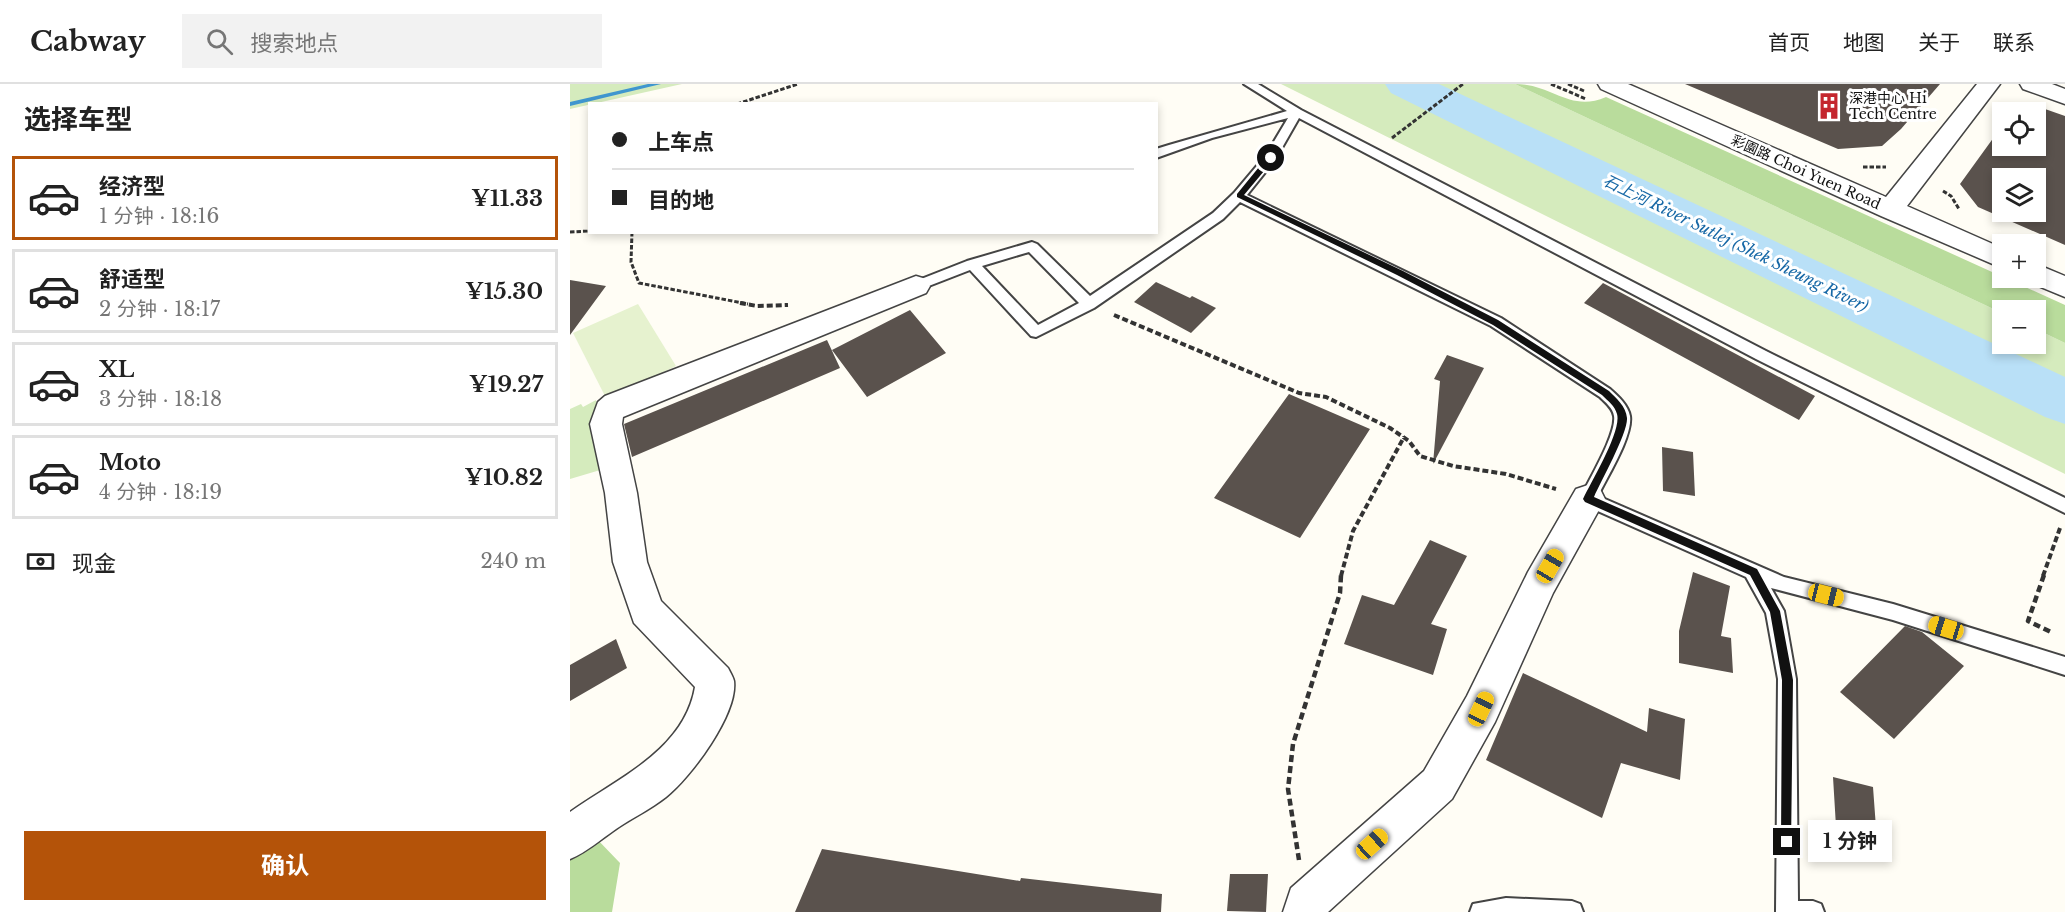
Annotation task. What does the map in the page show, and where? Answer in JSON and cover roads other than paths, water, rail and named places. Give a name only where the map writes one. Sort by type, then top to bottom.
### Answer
[{"type":"street","name":"彩園路 Choi Yuen Road","points":[[1609,84],[1992,255]]},
{"type":"street","points":[[1890,210],[1989,84]]},
{"type":"street","points":[[2031,84],[2065,97]]},
{"type":"street","points":[[2046,278],[2065,287]]},
{"type":"street","points":[[570,838],[594,819],[654,782],[681,754],[709,712],[714,693],[715,681],[647,611],[630,562],[621,493],[606,424],[609,411],[616,405],[916,286]]},
{"type":"street","points":[[1306,908],[1438,785],[1481,709],[1540,583],[1588,499]]},
{"type":"lane","points":[[1250,84],[1297,112],[1761,355],[2065,506]]},
{"type":"lane","points":[[1158,152],[1239,125],[1297,112]]},
{"type":"lane","points":[[972,264],[1036,332],[1089,304],[1218,216],[1239,196],[1271,158],[1297,112]]},
{"type":"lane","points":[[1239,196],[1496,322],[1605,393],[1618,405],[1623,417],[1620,430],[1588,499],[1782,584],[1893,612],[2065,666]]},
{"type":"lane","points":[[1032,247],[1034,234]]},
{"type":"lane","points":[[1032,247],[1089,304]]},
{"type":"lane","points":[[916,286],[972,264],[1032,247]]},
{"type":"lane","points":[[1753,572],[1775,611],[1787,680],[1787,912]]},
{"type":"lane","points":[[1481,912],[1506,909],[1572,912]]},
{"type":"lane","points":[[1796,912],[1813,912]]},
{"type":"waterway","points":[[570,104],[657,84]]},
{"type":"waterway","name":"石上河 River Sutlej (Shek Sheung River)","points":[[1406,84],[2065,402]]},
{"type":"place","name":"深港中心 Hi Tech Centre","points":[[1829,106]]}]
